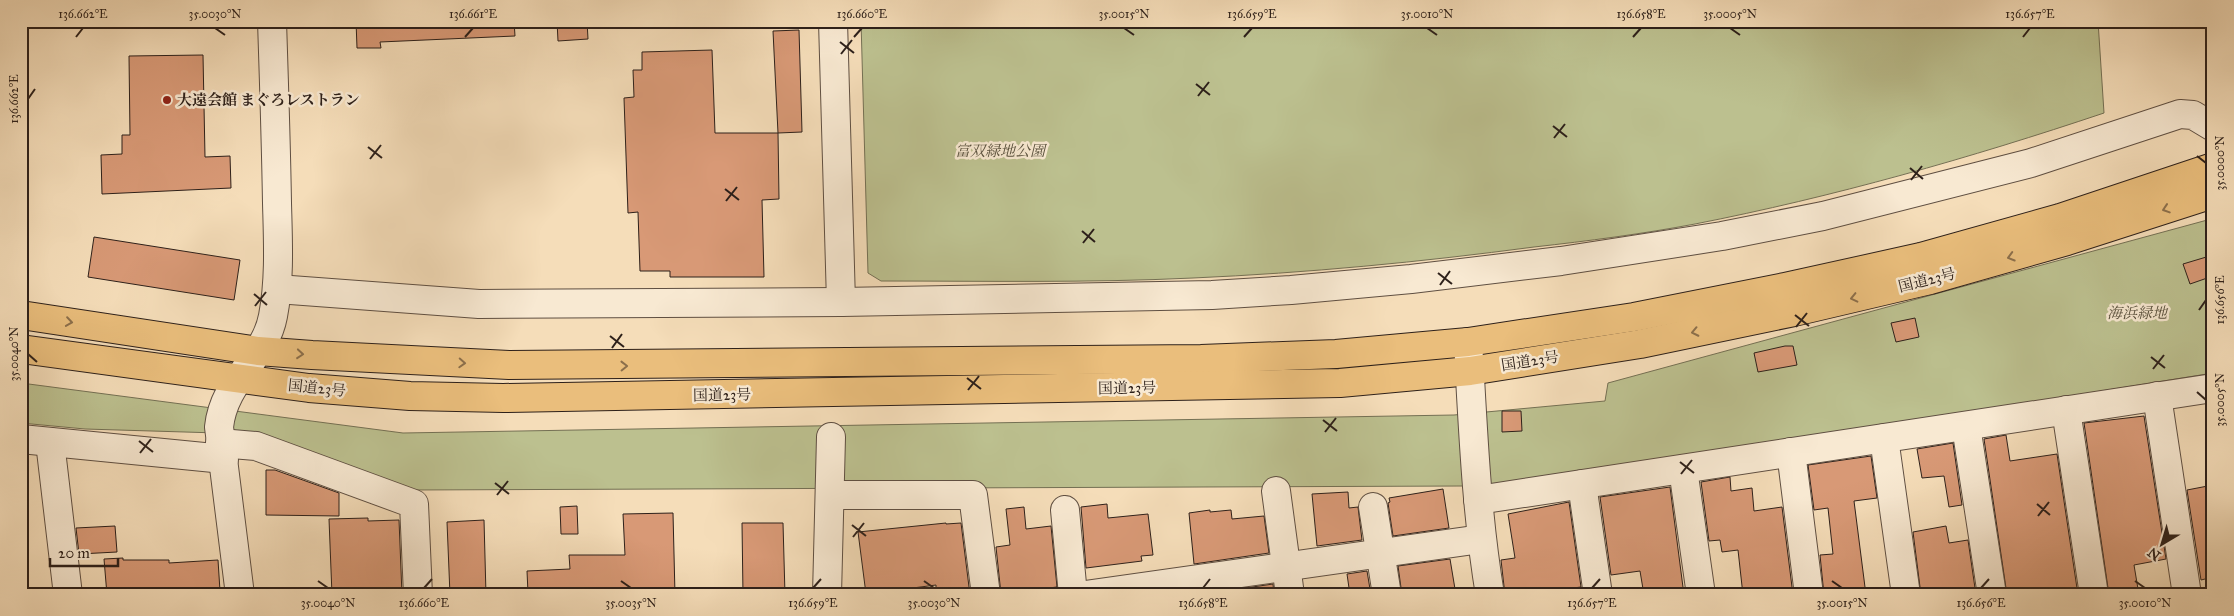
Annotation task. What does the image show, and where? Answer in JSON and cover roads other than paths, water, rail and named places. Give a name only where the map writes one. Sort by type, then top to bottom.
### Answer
[{"type":"highway","name":"国道23号","points":[[21,315],[258,351],[509,365],[605,366],[1211,358],[1336,354],[1468,342],[1634,317],[1785,287],[1921,257],[2060,218],[2213,167]]},
{"type":"highway","name":"国道23号","points":[[21,349],[309,388],[410,396],[503,398],[1340,383],[1470,371],[1649,342],[1794,312],[1930,280],[2067,242],[2213,194]]},
{"type":"street","points":[[240,595],[222,451],[221,411],[237,379],[258,351],[272,319],[277,289],[276,148],[272,21]]},
{"type":"street","points":[[834,21],[841,302]]},
{"type":"street","points":[[277,289],[479,304],[841,302],[1212,295],[1291,290],[1411,279],[1561,261],[1722,236],[1823,216],[2031,163],[2180,114],[2194,115],[2213,127]]},
{"type":"street","points":[[1468,342],[1481,539],[1490,595]]},
{"type":"street","points":[[1478,500],[2213,388]]},
{"type":"street","points":[[2157,396],[2188,595]]},
{"type":"street","points":[[2066,410],[2094,595]]},
{"type":"street","points":[[1966,426],[1992,595]]},
{"type":"street","points":[[827,595],[831,437]]},
{"type":"street","points":[[1884,438],[1906,595]]},
{"type":"street","points":[[21,439],[222,451],[256,446],[414,504],[418,595]]},
{"type":"street","points":[[50,442],[68,595]]},
{"type":"street","points":[[1791,452],[1810,595]]},
{"type":"street","points":[[1683,470],[1701,595]]},
{"type":"street","points":[[1582,484],[1598,595]]},
{"type":"street","points":[[1276,491],[1290,595]]},
{"type":"street","points":[[830,495],[973,496],[986,595]]},
{"type":"street","points":[[1373,507],[1387,595]]},
{"type":"street","points":[[1065,510],[1072,595]]},
{"type":"street","points":[[1085,595],[1187,588],[1287,567],[1481,539]]},
{"type":"street","points":[[2201,595],[2209,595]]},
{"type":"place","name":"大遠会館 まぐろレストラン","points":[[167,100]]},
{"type":"park label","name":"富双緑地公園","points":[[1000,151]]},
{"type":"park label","name":"海浜緑地","points":[[2137,313]]}]
